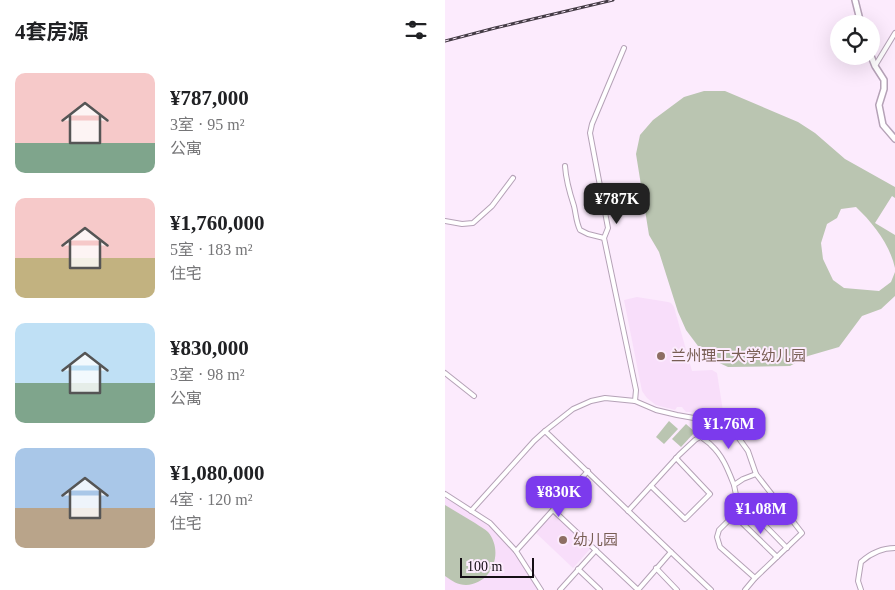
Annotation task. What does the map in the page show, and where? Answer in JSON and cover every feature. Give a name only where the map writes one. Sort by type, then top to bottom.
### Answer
[{"type":"street","points":[[855,0],[859,15]]},
{"type":"street","points":[[895,33],[875,66],[884,80],[884,89],[879,105],[883,125],[895,139]]},
{"type":"street","points":[[624,48],[592,124],[591,133],[608,228],[604,238],[636,390],[635,401]]},
{"type":"street","points":[[565,166],[568,189],[575,208],[576,222],[580,230],[604,238]]},
{"type":"street","points":[[445,221],[462,224],[473,223],[491,206],[513,178]]},
{"type":"street","points":[[445,373],[474,396]]},
{"type":"street","points":[[471,512],[534,441],[573,409],[591,401],[605,398],[635,401],[656,410],[672,414],[705,420],[723,419],[748,451],[756,474],[802,533],[745,590]]},
{"type":"street","points":[[705,420],[699,433],[720,454],[735,485],[736,495],[740,504]]},
{"type":"street","points":[[545,431],[711,590]]},
{"type":"street","points":[[628,511],[676,458],[701,436]]},
{"type":"street","points":[[651,486],[685,519],[711,494],[676,458]]},
{"type":"street","points":[[516,550],[587,471]]},
{"type":"street","points":[[735,485],[743,479],[756,474]]},
{"type":"street","points":[[445,494],[490,523],[516,550],[541,590]]},
{"type":"street","points":[[740,504],[742,502],[787,548]]},
{"type":"street","points":[[740,504],[734,514],[719,530],[717,537],[720,547],[755,578]]},
{"type":"street","points":[[553,510],[638,590],[671,552]]},
{"type":"street","points":[[734,514],[777,557]]},
{"type":"street","points":[[861,590],[858,581],[861,562],[870,554],[886,548],[895,548]]},
{"type":"street","points":[[564,589],[578,569],[596,550]]},
{"type":"street","points":[[656,568],[677,590]]},
{"type":"street","points":[[578,569],[600,590]]},
{"type":"shaded area","name":"兰州理工大学幼儿园","points":[[637,297],[671,303],[674,307],[692,371],[712,370],[717,373],[723,411],[686,412],[682,407],[677,407],[675,410],[656,405],[647,398],[642,391],[624,300]]},
{"type":"shaded area","points":[[445,494],[490,523],[516,551],[542,590],[445,590]]},
{"type":"shaded area","name":"幼儿园","points":[[553,512],[591,548],[573,568],[535,532]]},
{"type":"green space","points":[[704,91],[725,91],[798,122],[815,133],[845,159],[895,187],[895,198],[892,196],[875,223],[895,235],[895,268],[893,259],[880,235],[856,207],[841,209],[837,218],[827,224],[821,243],[823,259],[833,280],[844,288],[879,291],[891,282],[895,272],[895,296],[881,309],[862,316],[839,347],[808,356],[790,366],[728,367],[711,359],[686,330],[678,312],[659,252],[649,235],[636,154],[640,135],[653,120],[684,97]]},
{"type":"green space","points":[[669,421],[678,429],[664,444],[656,437]]},
{"type":"green space","points":[[686,424],[695,432],[681,447],[672,439]]},
{"type":"green space","points":[[445,505],[488,532],[493,540],[495,557],[493,565],[483,579],[475,583],[460,584],[445,576]]},
{"type":"railway","points":[[445,41],[613,0]]},
{"type":"place","name":"兰州理工大学幼儿园","points":[[661,356]]},
{"type":"place","name":"幼儿园","points":[[563,540]]}]
